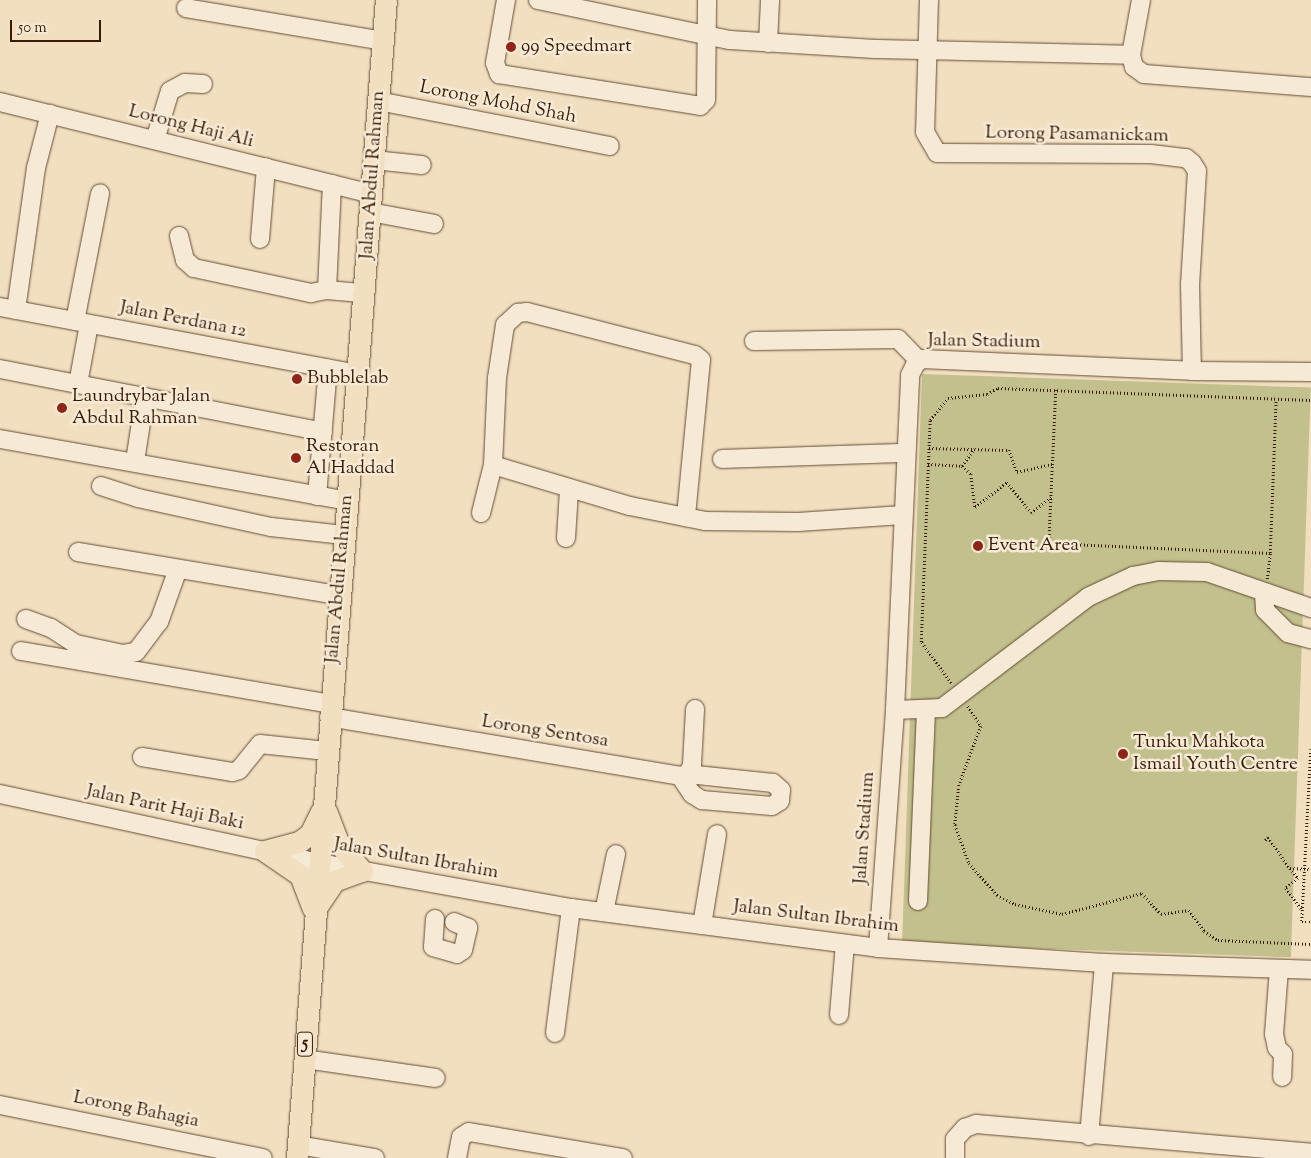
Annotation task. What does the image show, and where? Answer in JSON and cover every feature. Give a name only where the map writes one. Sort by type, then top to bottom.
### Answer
[{"type":"main road","name":"Jalan Abdul Rahman","points":[[298,1152],[314,914],[320,863],[330,711],[386,0]]},
{"type":"main road","points":[[264,851],[288,847],[310,834],[324,806]]},
{"type":"main road","points":[[314,914],[328,886],[362,871],[338,842],[324,806]]},
{"type":"main road","points":[[264,851],[300,875],[314,914]]},
{"type":"street","points":[[506,0],[495,63],[496,71],[505,77],[700,106],[706,100],[707,0]]},
{"type":"street","points":[[538,0],[707,36],[768,43],[925,50],[1132,49]]},
{"type":"street","points":[[768,43],[770,0]]},
{"type":"street","name":"Lorong Pasamanickam","points":[[929,0],[925,50],[925,132],[937,153],[1151,154],[1186,158],[1192,163],[1196,171],[1190,284],[1192,371]]},
{"type":"street","points":[[1141,0],[1132,49],[1134,67],[1144,74],[1311,87]]},
{"type":"street","points":[[186,8],[383,41]]},
{"type":"street","points":[[156,140],[170,91],[185,82],[203,84]]},
{"type":"street","name":"Lorong Haji Ali","points":[[0,102],[332,184],[371,203],[434,224]]},
{"type":"street","name":"Lorong Mohd Shah","points":[[378,102],[610,146]]},
{"type":"street","points":[[8,308],[36,168],[50,114]]},
{"type":"street","points":[[374,160],[422,165]]},
{"type":"street","points":[[260,239],[266,167]]},
{"type":"street","points":[[327,290],[332,184]]},
{"type":"street","points":[[78,384],[82,322],[100,194]]},
{"type":"street","points":[[179,236],[185,260],[194,268],[311,293],[327,290],[364,293]]},
{"type":"street","name":"Jalan Perdana 12","points":[[8,308],[357,374]]},
{"type":"street","points":[[481,513],[494,465],[497,378],[505,326],[518,313],[528,312],[696,355],[701,360],[686,517]]},
{"type":"street","points":[[754,341],[898,340],[919,361]]},
{"type":"street","name":"Jalan Stadium","points":[[878,948],[894,710],[910,375],[919,361],[1192,371],[1311,372]]},
{"type":"street","points":[[317,496],[328,368]]},
{"type":"street","points":[[0,369],[323,432]]},
{"type":"street","points":[[135,460],[145,397]]},
{"type":"street","points":[[0,439],[135,460],[347,501]]},
{"type":"street","points":[[722,459],[906,453]]},
{"type":"street","points":[[494,465],[569,490],[686,517],[741,523],[903,515]]},
{"type":"street","points":[[101,486],[138,498],[271,526],[344,535]]},
{"type":"street","points":[[566,538],[569,490]]},
{"type":"street","points":[[78,552],[339,595]]},
{"type":"street","points":[[26,619],[50,628],[76,644],[123,654],[136,652],[160,622],[178,569]]},
{"type":"street","points":[[894,710],[942,708],[1055,621],[1116,580],[1158,571],[1207,572],[1264,594],[1311,608]]},
{"type":"street","points":[[1264,594],[1265,610],[1288,633],[1311,639]]},
{"type":"street","name":"Lorong Sentosa","points":[[21,651],[330,711],[684,775],[773,783],[781,790],[780,802],[772,806],[702,800],[692,794],[684,775]]},
{"type":"street","points":[[684,775],[692,765],[695,709]]},
{"type":"street","points":[[918,901],[926,710]]},
{"type":"street","points":[[142,757],[233,772],[239,770],[260,744],[327,751]]},
{"type":"street","name":"Jalan Parit Haji Baki","points":[[0,794],[320,863]]},
{"type":"street","points":[[702,925],[717,834]]},
{"type":"street","points":[[604,912],[616,854]]},
{"type":"street","name":"Jalan Sultan Ibrahim","points":[[320,863],[571,908],[878,948],[1104,963],[1311,970]]},
{"type":"street","points":[[555,1033],[571,908]]},
{"type":"street","points":[[435,919],[432,947],[457,954],[462,950],[468,928],[454,922]]},
{"type":"street","points":[[839,1015],[845,944]]},
{"type":"street","points":[[1089,1136],[1104,963]]},
{"type":"street","points":[[1279,970],[1274,1034],[1277,1048],[1283,1054],[1282,1077]]},
{"type":"street","points":[[304,1059],[436,1078]]},
{"type":"street","name":"Lorong Bahagia","points":[[0,1104],[264,1158]]},
{"type":"street","points":[[955,1158],[955,1139],[965,1128],[976,1124],[1089,1136],[1311,1153]]},
{"type":"street","points":[[457,1158],[461,1137],[470,1132],[623,1158]]},
{"type":"street","points":[[298,1152],[375,1158]]},
{"type":"path","points":[[1311,400],[998,388],[987,394],[948,398],[930,420],[920,642],[981,726],[959,785],[955,825],[969,863],[997,895],[1014,904],[1062,914],[1142,893],[1161,914],[1190,910],[1204,931],[1218,940],[1311,944]]},
{"type":"path","points":[[1056,390],[1049,543],[1270,553]]},
{"type":"path","points":[[1264,594],[1270,553],[1276,399]]},
{"type":"path","points":[[929,448],[1009,450],[1017,472],[1052,464]]},
{"type":"path","points":[[962,466],[974,449]]},
{"type":"path","points":[[928,464],[962,466],[975,482],[975,507],[1007,482],[1032,513],[1051,498]]},
{"type":"path","points":[[1311,749],[1302,910],[1302,922],[1311,922]]},
{"type":"path","points":[[1265,840],[1268,837],[1298,878],[1286,888],[1302,910]]},
{"type":"path","points":[[1290,868],[1311,869]]},
{"type":"shaded area","points":[[922,374],[1311,388],[1291,957],[902,944]]},
{"type":"place","name":"99 Speedmart","points":[[511,47]]},
{"type":"place","name":"Bubblelab","points":[[297,379]]},
{"type":"place","name":"Laundrybar Jalan Abdul Rahman","points":[[62,408]]},
{"type":"place","name":"Restoran Al Haddad","points":[[296,458]]},
{"type":"place","name":"Event Area","points":[[978,546]]},
{"type":"place","name":"Tunku Mahkota Ismail Youth Centre","points":[[1123,754]]}]
